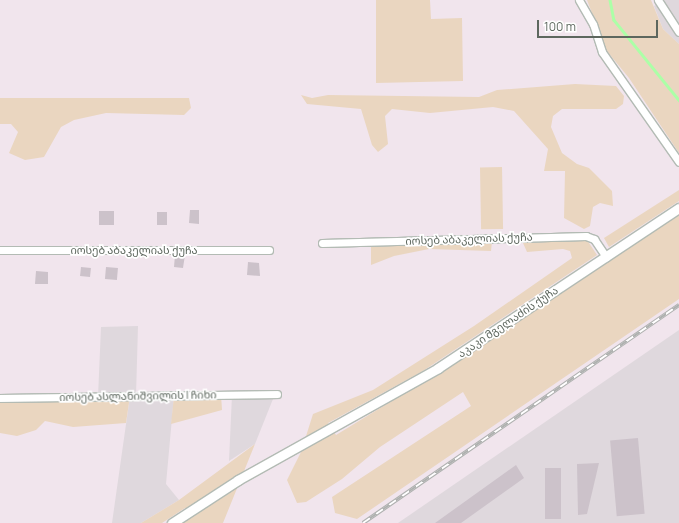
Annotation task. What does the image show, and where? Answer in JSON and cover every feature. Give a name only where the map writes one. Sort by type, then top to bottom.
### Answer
[{"type":"street","points":[[579,0],[593,24],[602,52],[679,162]]},
{"type":"street","points":[[658,0],[679,32]]},
{"type":"street","name":"აკაკი მგელაძის ქუჩა","points":[[172,523],[238,480],[438,368],[679,208]]},
{"type":"street","name":"იოსებ აბაკელიას ქუჩა","points":[[322,243],[586,236],[594,239],[606,257]]},
{"type":"street","name":"იოსებ აბაკელიას ქუჩა","points":[[0,250],[269,250]]},
{"type":"street","name":"იოსებ ასლანიშვილის I ჩიხი","points":[[0,398],[277,394]]},
{"type":"shaded area","points":[[376,0],[430,0],[431,19],[462,18],[463,81],[376,83]]},
{"type":"shaded area","points":[[587,0],[651,0],[663,29],[679,44],[679,153],[629,78],[606,50]]},
{"type":"shaded area","points":[[665,0],[679,0],[679,44],[663,29],[654,6]]},
{"type":"shaded area","points":[[575,84],[616,86],[624,96],[623,104],[616,109],[562,109],[553,116],[551,127],[562,153],[577,164],[589,168],[612,191],[613,206],[600,203],[593,207],[590,226],[584,229],[564,218],[565,171],[544,171],[548,149],[514,111],[493,107],[430,113],[392,109],[385,116],[388,144],[378,152],[372,145],[361,109],[307,104],[301,95],[312,98],[328,95],[479,97],[497,90]]},
{"type":"shaded area","points":[[0,98],[189,98],[191,108],[184,115],[106,113],[74,120],[61,127],[44,157],[25,160],[9,153],[18,132],[11,124],[0,124]]},
{"type":"shaded area","points":[[480,167],[502,167],[503,229],[481,229]]},
{"type":"shaded area","points":[[679,190],[679,201],[609,247],[604,238]]},
{"type":"shaded area","points":[[679,214],[679,299],[357,519],[335,513],[332,497],[471,406],[463,392],[380,447],[342,479],[306,502],[297,503],[287,480],[301,452],[313,414],[373,390],[474,326],[572,258],[570,251],[563,249],[527,252],[523,243],[587,240],[597,255],[423,371],[328,423],[336,435],[480,347]]},
{"type":"shaded area","points":[[492,242],[491,251],[429,249],[394,256],[371,265],[371,245]]},
{"type":"shaded area","points":[[138,326],[136,396],[174,396],[166,484],[179,500],[141,523],[112,523],[130,396],[98,397],[101,327]]},
{"type":"shaded area","points":[[679,330],[679,523],[398,523]]},
{"type":"shaded area","points":[[275,394],[255,444],[229,461],[232,395]]},
{"type":"shaded area","points":[[221,395],[222,410],[171,424],[174,396]]},
{"type":"shaded area","points":[[130,396],[126,423],[73,427],[45,421],[36,430],[17,436],[0,433],[0,398]]},
{"type":"shaded area","points":[[255,444],[223,523],[178,523],[188,512],[185,508],[162,523],[141,523],[179,500]]},
{"type":"building","points":[[190,210],[199,210],[199,224],[189,223]]},
{"type":"building","points":[[99,211],[114,211],[114,225],[99,225]]},
{"type":"building","points":[[157,212],[167,212],[167,225],[157,225]]},
{"type":"building","points":[[175,255],[185,255],[183,268],[174,267]]},
{"type":"building","points":[[248,262],[259,263],[260,276],[247,275]]},
{"type":"building","points":[[81,267],[91,268],[90,277],[80,276]]},
{"type":"building","points":[[106,267],[118,268],[117,280],[105,279]]},
{"type":"building","points":[[36,271],[48,272],[48,284],[35,284]]},
{"type":"building","points":[[638,438],[645,514],[617,516],[610,440]]},
{"type":"building","points":[[599,463],[587,514],[578,515],[577,464]]},
{"type":"building","points":[[516,465],[524,478],[461,523],[435,523]]},
{"type":"building","points":[[545,468],[561,468],[561,519],[545,519]]},
{"type":"waterway","points":[[610,0],[614,20],[679,100]]},
{"type":"railway","points":[[363,523],[679,305]]}]
